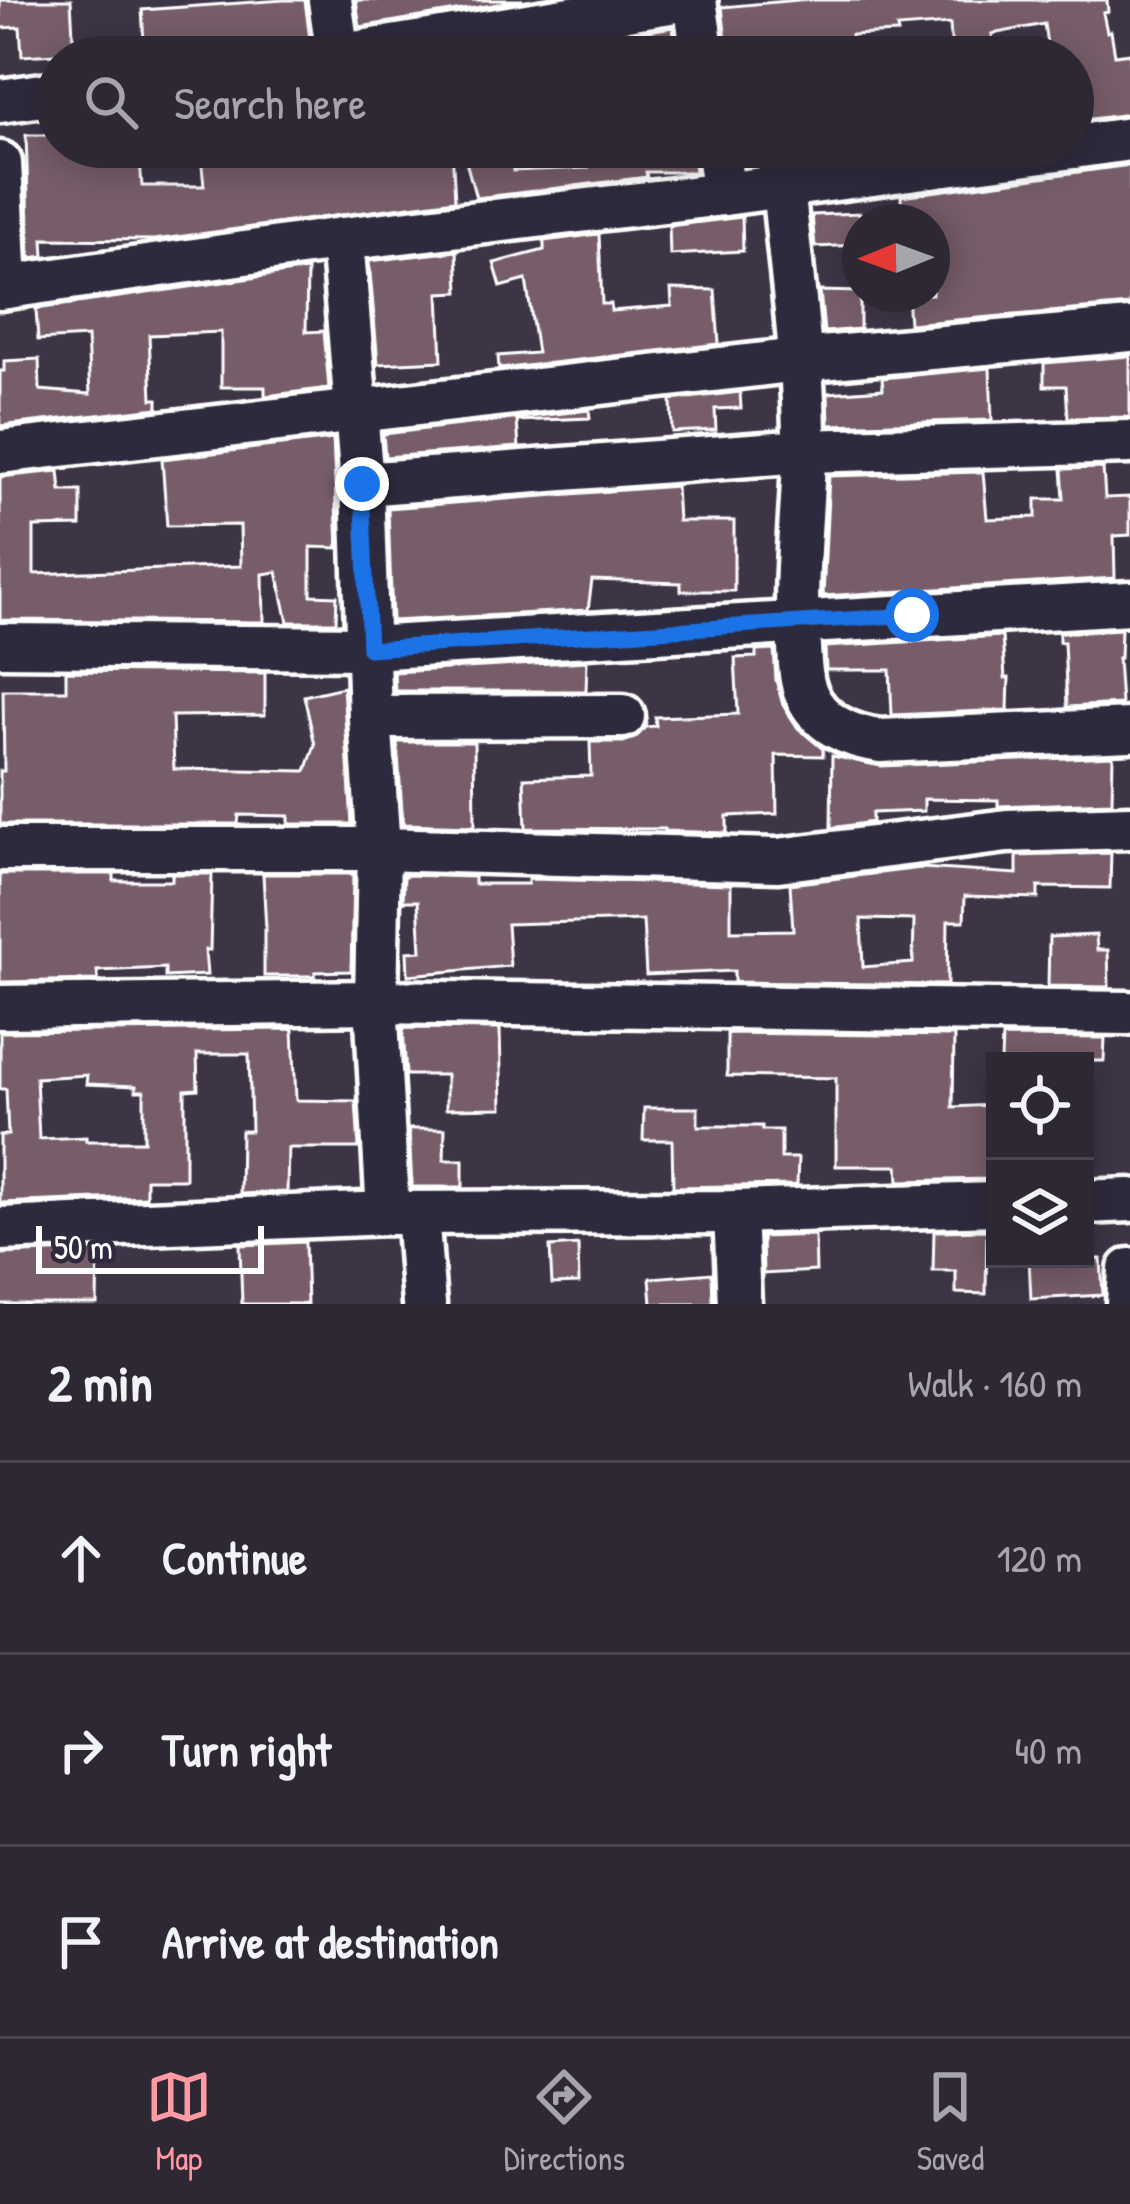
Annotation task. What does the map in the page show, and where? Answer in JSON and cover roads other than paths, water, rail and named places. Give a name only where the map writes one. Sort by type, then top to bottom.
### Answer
[{"type":"street","points":[[330,0],[333,36]]},
{"type":"street","points":[[462,36],[682,0]]},
{"type":"street","points":[[695,0],[701,36]]},
{"type":"street","points":[[0,101],[36,96]]},
{"type":"street","points":[[1094,144],[1130,140]]},
{"type":"street","points":[[0,163],[3,287],[342,239],[913,168]]},
{"type":"street","points":[[720,168],[724,194]]},
{"type":"street","points":[[783,185],[804,451],[796,623],[807,697],[826,720],[851,735],[880,741],[1130,730]]},
{"type":"street","points":[[342,239],[362,484],[379,849],[376,1002],[403,1213],[424,1304]]},
{"type":"street","points":[[0,452],[799,360],[1130,330]]},
{"type":"street","points":[[362,484],[804,451],[1130,442]]},
{"type":"street","points":[[0,645],[369,649],[1130,603]]},
{"type":"street","points":[[370,717],[623,716]]},
{"type":"street","points":[[0,849],[379,849],[778,860],[1007,831],[1130,827]]},
{"type":"street","points":[[1130,995],[1130,1043]]},
{"type":"street","points":[[0,1007],[376,1002],[1129,1013]]},
{"type":"street","points":[[1094,1202],[1130,1200]]},
{"type":"street","points":[[0,1229],[403,1213],[735,1212],[986,1204]]},
{"type":"street","points":[[735,1212],[739,1304]]},
{"type":"street","points":[[1128,1304],[1130,1270]]}]
